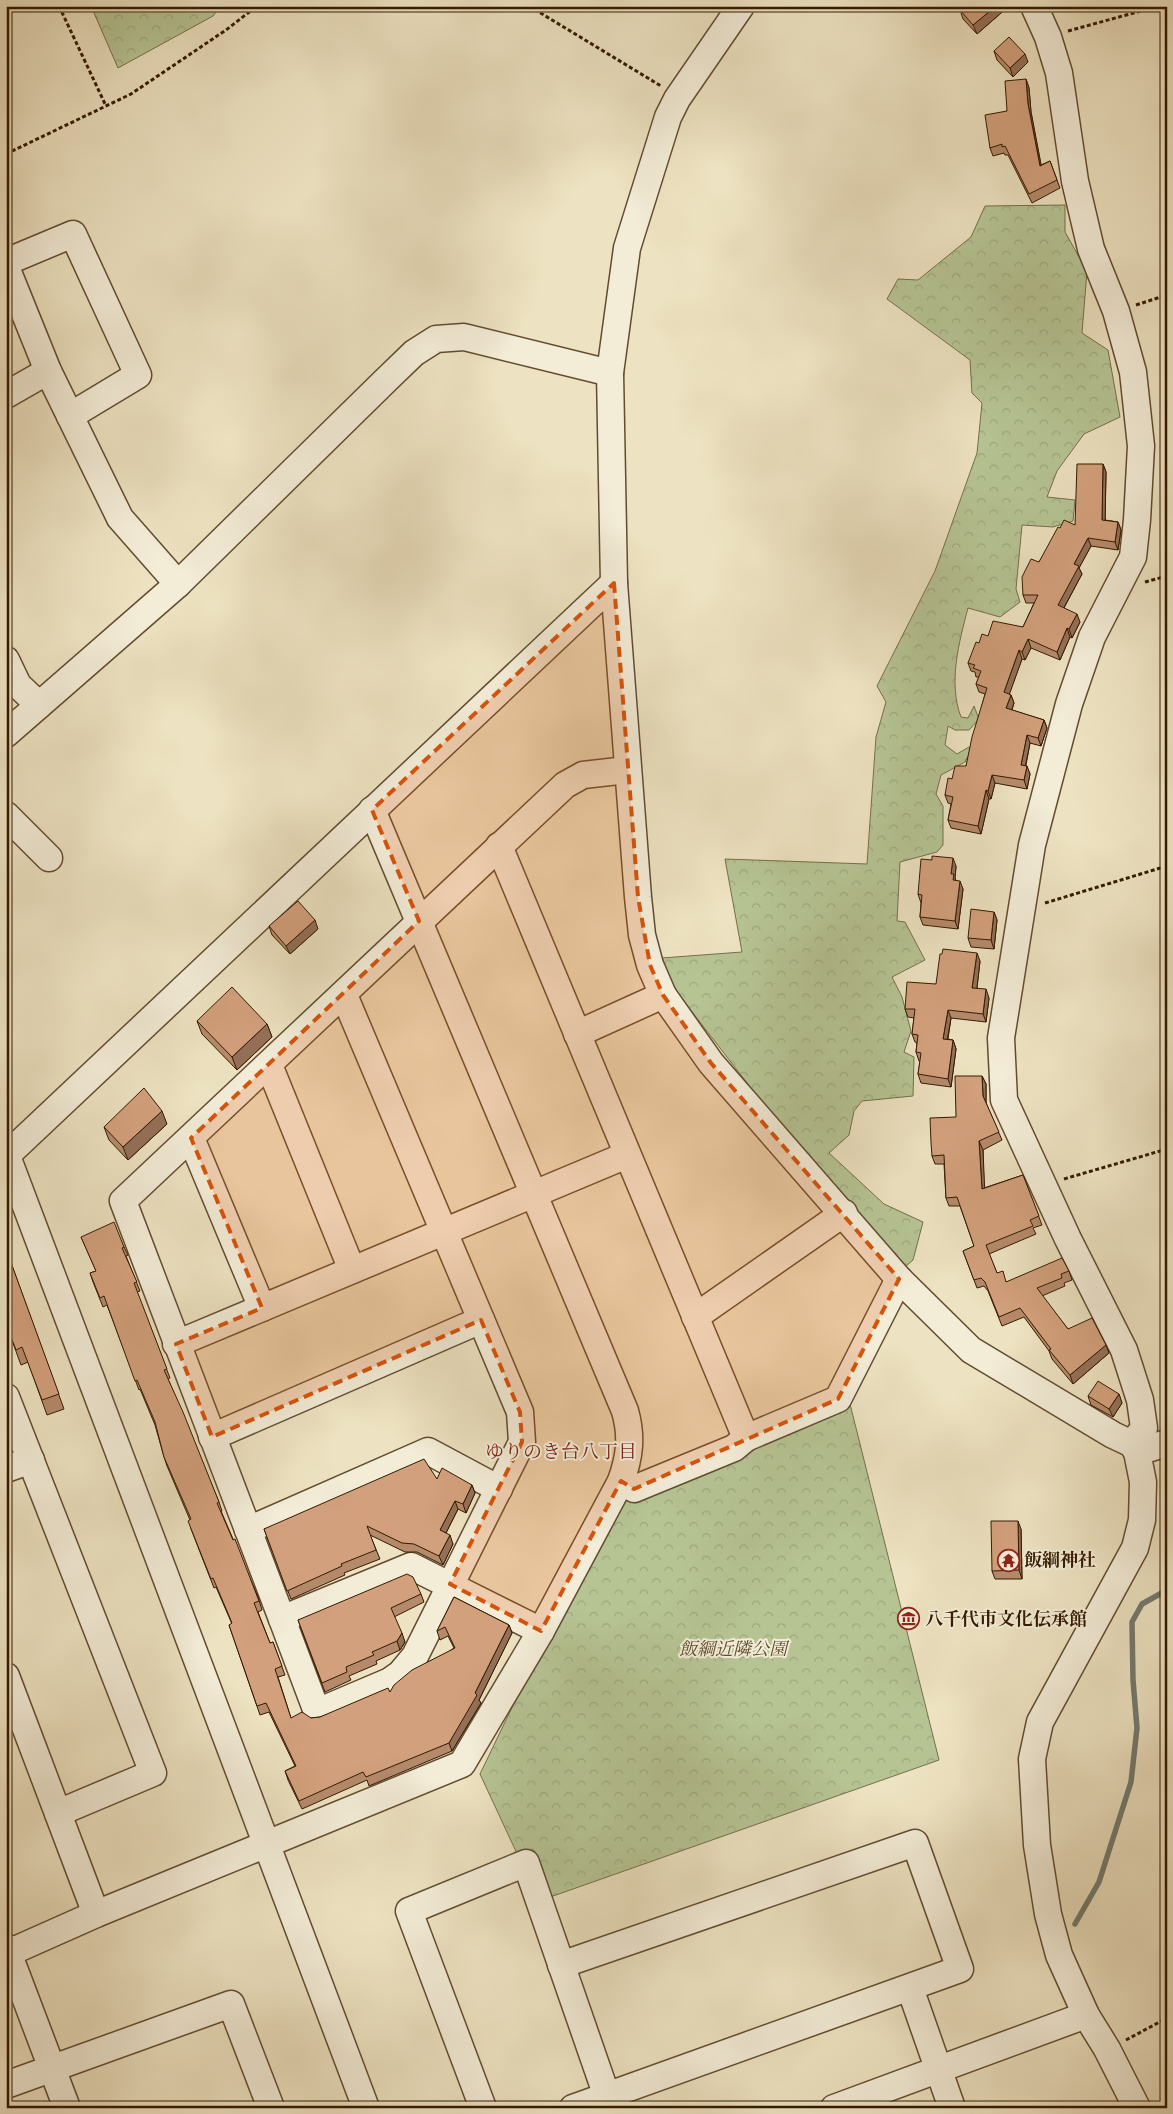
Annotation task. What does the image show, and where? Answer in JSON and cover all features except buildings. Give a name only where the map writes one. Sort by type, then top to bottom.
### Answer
[{"type":"street","points":[[741,6],[677,99],[668,117],[627,248],[610,373],[614,583],[627,770],[642,935],[650,965],[663,995],[716,1070],[758,1120],[844,1213],[899,1279],[971,1350],[1134,1448],[1167,1443]]},
{"type":"street","points":[[1034,6],[1048,37],[1059,73],[1075,180],[1091,249],[1116,311],[1133,372],[1141,446],[1138,520],[1133,557],[1092,637],[1069,704],[1032,846],[1020,910],[1001,1038],[1004,1100],[1068,1239],[1130,1366],[1140,1400],[1144,1428],[1134,1448],[1143,1482],[1142,1520],[1136,1548],[1040,1722],[1032,1759],[1037,1846],[1048,1914],[1059,1954],[1086,2015],[1108,2049],[1137,2108]]},
{"type":"street","points":[[6,262],[73,234],[138,375],[70,416]]},
{"type":"street","points":[[6,267],[48,371],[120,518],[178,584]]},
{"type":"street","points":[[6,734],[178,584],[384,381],[414,353],[436,338],[464,337],[610,373]]},
{"type":"street","points":[[6,396],[48,371]]},
{"type":"street","points":[[366,2108],[6,1156],[614,583]]},
{"type":"street","points":[[6,660],[18,685],[39,705]]},
{"type":"street","points":[[344,995],[522,1421],[522,1442],[415,1656],[400,1674],[390,1681],[317,1712],[123,1201],[565,785],[583,775],[627,770]]},
{"type":"street","points":[[68,2108],[7,1952],[462,1764],[541,1631],[620,1481],[627,1463],[630,1443],[625,1411],[372,810]]},
{"type":"street","points":[[6,815],[49,858]]},
{"type":"street","points":[[499,846],[746,1438]]},
{"type":"street","points":[[577,1034],[663,995]]},
{"type":"street","points":[[269,1065],[352,1270]]},
{"type":"street","points":[[191,1138],[262,1308]]},
{"type":"street","points":[[176,1344],[627,1155]]},
{"type":"street","points":[[695,1317],[844,1213]]},
{"type":"street","points":[[620,1481],[634,1489],[734,1448],[746,1438],[838,1399],[899,1279]]},
{"type":"street","points":[[212,1437],[481,1320]]},
{"type":"street","points":[[6,1397],[153,1773],[58,1813]]},
{"type":"street","points":[[248,1530],[428,1451],[499,1489]]},
{"type":"street","points":[[6,1469],[31,1460]]},
{"type":"street","points":[[282,1620],[412,1566],[541,1631]]},
{"type":"street","points":[[6,1676],[11,1706],[58,1813],[96,1914]]},
{"type":"street","points":[[561,1966],[915,1843],[960,1969],[609,2102],[573,2108]]},
{"type":"street","points":[[483,2108],[409,1911],[526,1863],[609,2102]]},
{"type":"street","points":[[910,1988],[952,2108]]},
{"type":"street","points":[[6,2084],[231,2004],[271,2108]]},
{"type":"street","points":[[834,2108],[939,2071],[1086,2015]]},
{"type":"path","points":[[59,6],[106,106]]},
{"type":"path","points":[[6,154],[131,94],[226,30],[257,6]]},
{"type":"path","points":[[529,6],[653,80],[677,99]]},
{"type":"path","points":[[1048,37],[1160,6]]},
{"type":"path","points":[[1116,311],[1167,295]]},
{"type":"path","points":[[1020,910],[1167,866]]},
{"type":"path","points":[[1044,1185],[1167,1149]]},
{"type":"path","points":[[1108,2049],[1167,2018]]},
{"type":"highlighted area","points":[[614,583],[638,897],[650,965],[663,995],[711,1063],[899,1279],[838,1399],[634,1489],[621,1481],[541,1631],[450,1584],[522,1442],[520,1412],[481,1320],[212,1437],[176,1344],[262,1308],[191,1138],[419,921],[372,810]]},
{"type":"green space","points":[[91,6],[221,6],[213,16],[118,68]]},
{"type":"green space","points":[[1065,205],[1065,232],[1087,271],[1082,333],[1108,350],[1120,417],[1084,434],[1057,471],[1047,497],[1075,500],[1073,521],[1053,527],[1022,525],[1016,589],[1020,602],[1000,617],[968,608],[958,648],[955,690],[961,717],[968,718],[974,706],[979,719],[969,730],[955,730],[948,726],[945,745],[957,754],[969,747],[971,751],[965,762],[941,775],[936,794],[943,806],[943,845],[937,852],[900,862],[897,921],[905,922],[925,960],[892,977],[902,997],[911,1031],[904,1052],[914,1057],[913,1096],[862,1101],[854,1111],[849,1135],[829,1153],[884,1204],[923,1222],[913,1260],[904,1268],[796,1146],[675,990],[662,958],[742,952],[725,859],[867,864],[876,737],[886,702],[877,686],[935,571],[977,453],[982,403],[972,393],[970,360],[887,299],[898,279],[918,280],[971,237],[985,206]]},
{"type":"green space","name":"飯綱近隣公園","points":[[849,1400],[939,1760],[539,1901],[480,1774],[621,1481]]},
{"type":"waterway","points":[[1075,1924],[1099,1882],[1131,1782],[1137,1728],[1133,1680],[1132,1622],[1142,1604],[1167,1590]]},
{"type":"place","name":"飯綱神社","points":[[1008,1560]]},
{"type":"place","name":"八千代市文化伝承館","points":[[909,1619]]},
{"type":"district","name":"ゆりのき台八丁目","points":[[561,1451]]}]
